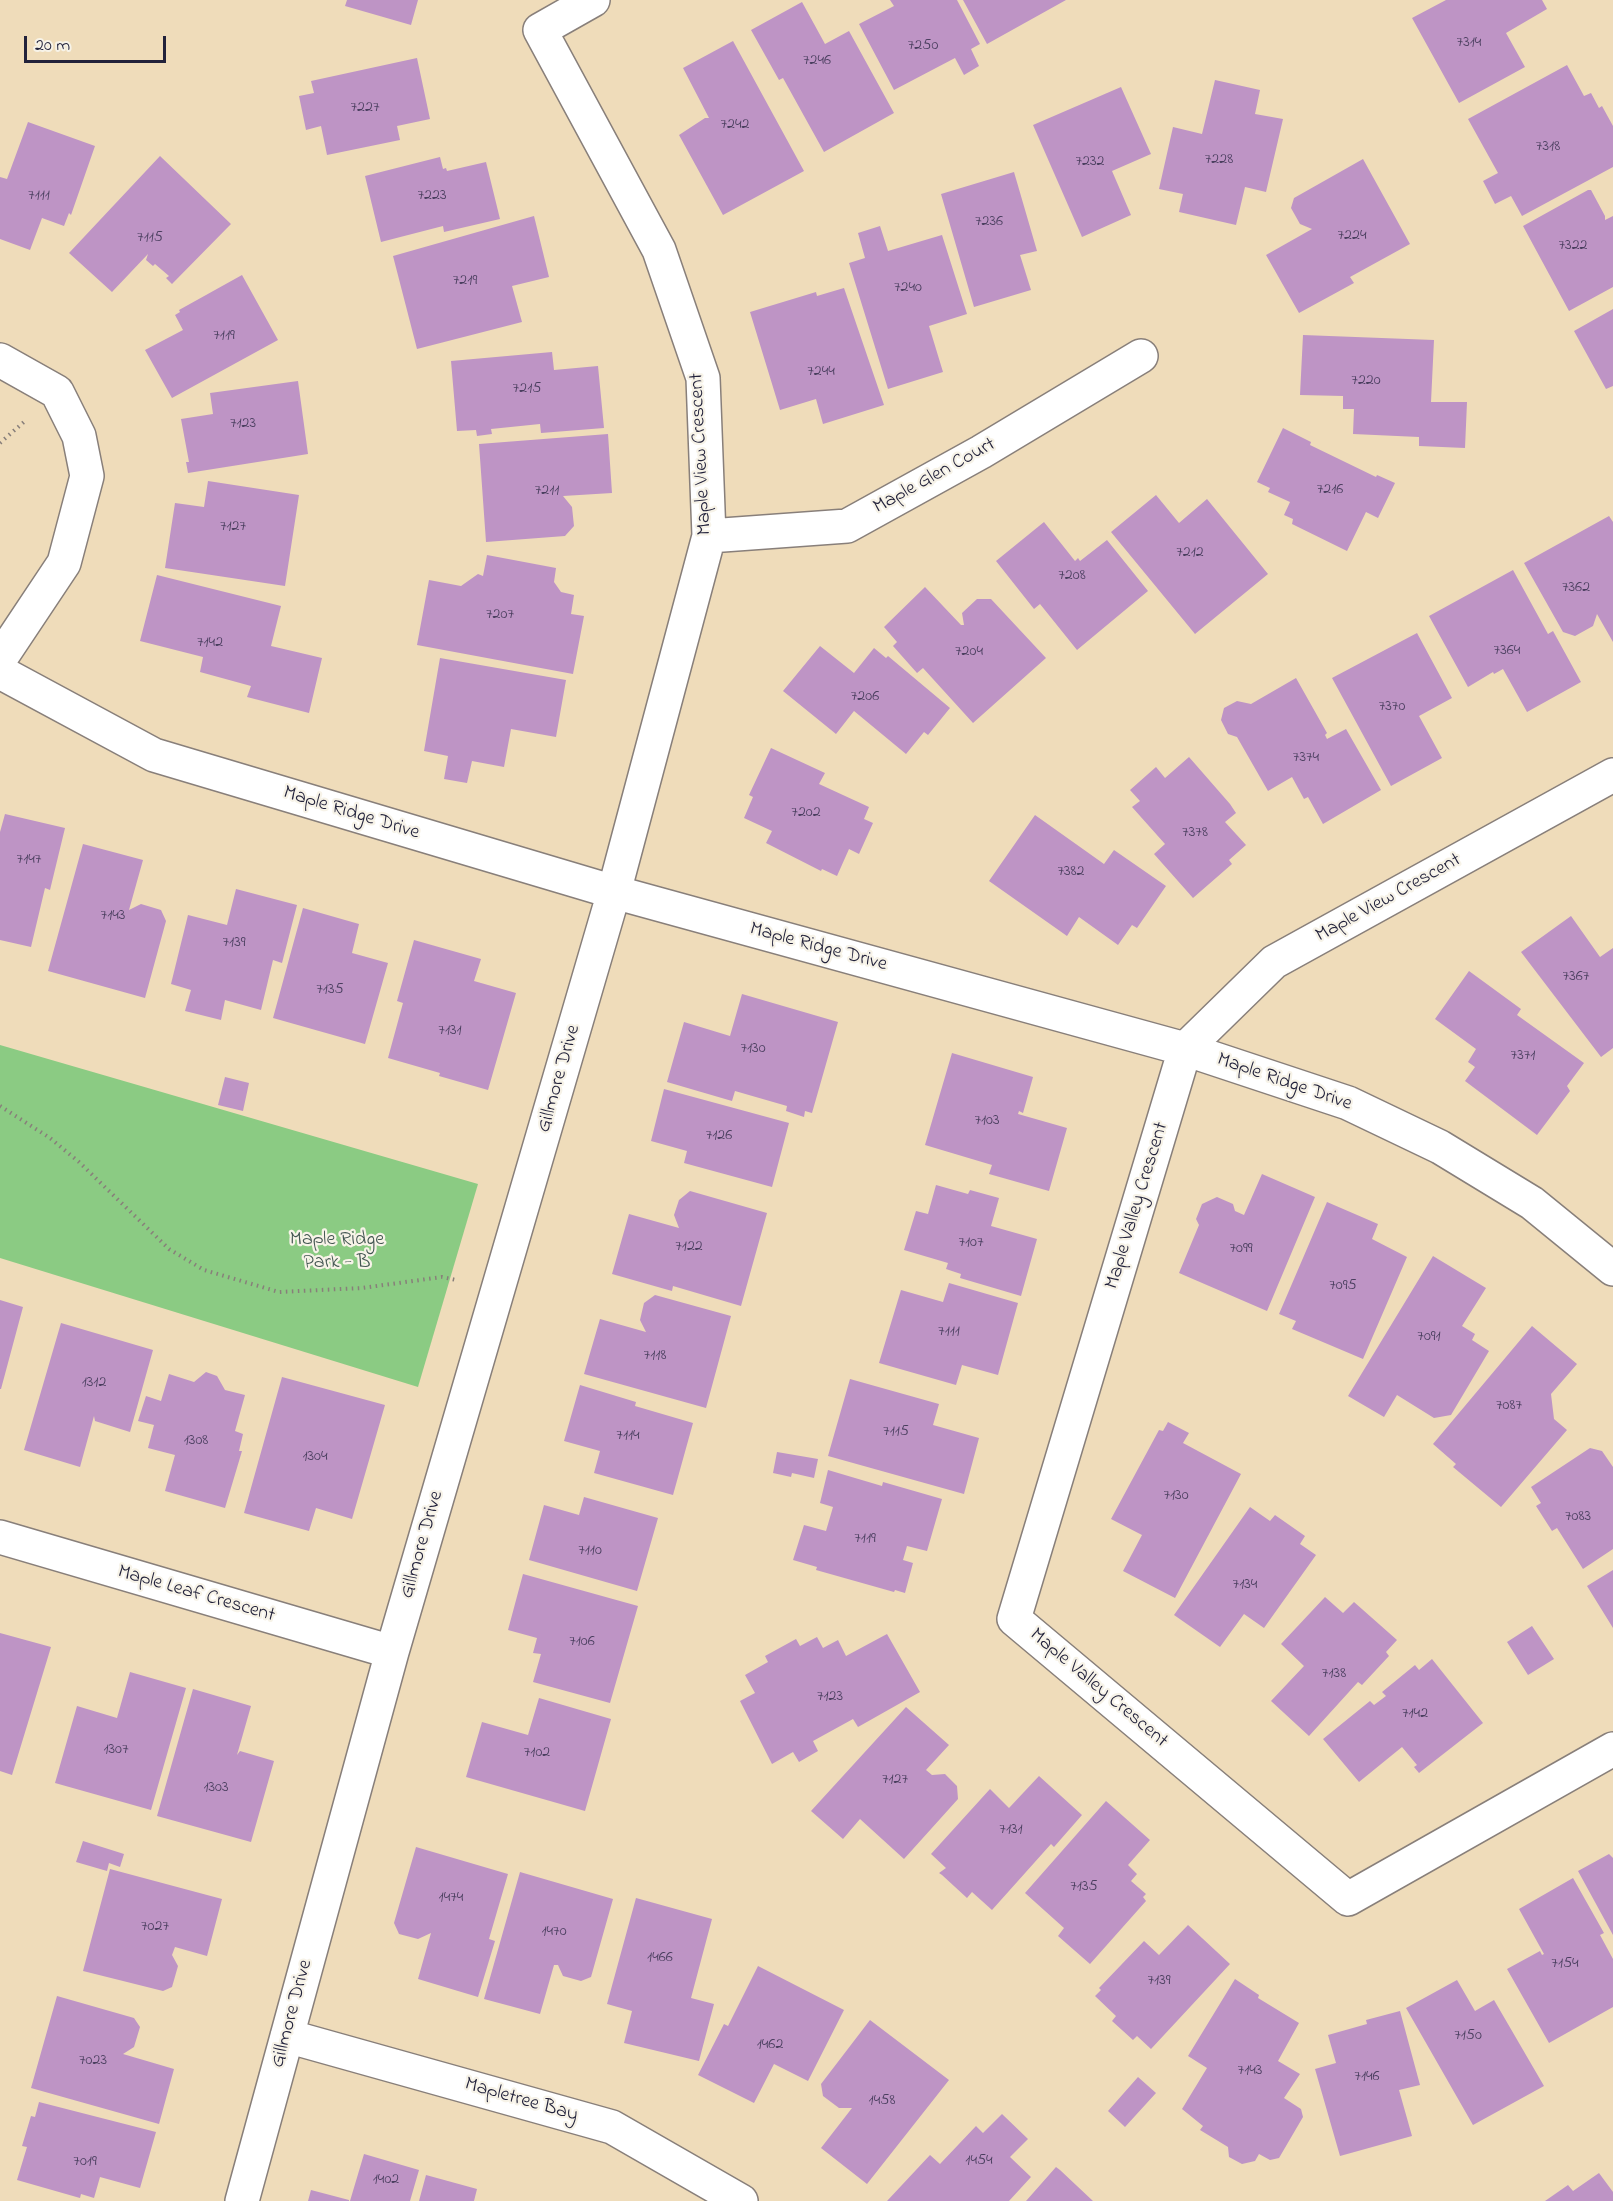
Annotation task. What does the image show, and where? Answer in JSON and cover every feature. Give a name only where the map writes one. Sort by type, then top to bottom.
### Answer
[{"type":"street","name":"Maple View Crescent","points":[[593,0],[540,30],[659,250],[703,378],[709,536],[614,892]]},
{"type":"street","name":"Maple Glen Court","points":[[709,536],[847,526],[981,452],[1141,356]]},
{"type":"street","points":[[0,360],[57,392],[79,436],[87,476],[64,563],[0,659]]},
{"type":"street","name":"Maple Ridge Drive","points":[[0,672],[154,756],[614,892],[1185,1049],[1348,1103],[1440,1147],[1532,1203],[1613,1269]]},
{"type":"street","name":"Maple View Crescent","points":[[1185,1049],[1274,963],[1613,775]]},
{"type":"street","name":"Gillmore Drive","points":[[242,2201],[392,1652],[614,892]]},
{"type":"street","name":"Maple Valley Crescent","points":[[1185,1049],[1014,1618],[1348,1899],[1613,1749]]},
{"type":"street","name":"Maple Leaf Crescent","points":[[0,1537],[392,1652]]},
{"type":"street","name":"Mapletree Bay","points":[[287,2036],[612,2127],[741,2201]]},
{"type":"path","points":[[0,1106],[20,1117],[65,1150],[169,1249],[204,1270],[279,1292],[362,1288],[442,1277],[498,1290]]},
{"type":"green space","name":"Maple Ridge Park - B","points":[[0,1045],[478,1184],[418,1387],[0,1258]]},
{"type":"building","points":[[347,0],[418,0],[411,25],[345,6]]},
{"type":"building","points":[[890,0],[957,0],[980,44],[971,49],[979,66],[964,75],[955,58],[894,90],[859,24],[894,6]]},
{"type":"building","points":[[963,0],[1066,0],[987,44]]},
{"type":"building","points":[[1446,0],[1542,0],[1547,9],[1506,33],[1525,67],[1459,103],[1412,18]]},
{"type":"building","points":[[802,2],[825,44],[849,31],[894,113],[824,152],[783,78],[779,80],[751,30]]},
{"type":"building","points":[[733,41],[804,171],[723,215],[679,135],[705,118],[709,118],[683,68]]},
{"type":"building","points":[[417,58],[430,119],[397,126],[400,140],[327,155],[321,126],[306,130],[299,96],[314,93],[311,81]]},
{"type":"building","points":[[1567,65],[1584,96],[1591,93],[1599,108],[1602,106],[1613,126],[1613,167],[1522,216],[1511,196],[1495,204],[1483,181],[1498,173],[1468,119]]},
{"type":"building","points":[[1215,80],[1260,90],[1255,114],[1283,119],[1266,192],[1245,187],[1236,225],[1179,212],[1183,194],[1159,189],[1173,127],[1202,134]]},
{"type":"building","points":[[1121,87],[1151,154],[1112,171],[1131,215],[1082,237],[1033,125]]},
{"type":"building","points":[[28,122],[95,146],[71,215],[69,213],[64,226],[42,218],[30,250],[0,239],[0,177],[7,179]]},
{"type":"building","points":[[160,156],[231,224],[172,284],[166,278],[169,276],[155,264],[153,266],[146,260],[148,254],[112,292],[69,253]]},
{"type":"building","points":[[440,157],[443,169],[446,168],[447,171],[486,162],[500,219],[444,232],[443,226],[381,242],[365,176]]},
{"type":"building","points":[[1363,159],[1410,244],[1350,277],[1354,283],[1299,313],[1266,255],[1312,229],[1300,224],[1291,208],[1294,198]]},
{"type":"building","points":[[1014,172],[1037,251],[1020,255],[1031,290],[974,307],[941,194]]},
{"type":"building","points":[[1591,190],[1605,220],[1613,216],[1613,287],[1569,311],[1523,226]]},
{"type":"building","points":[[534,216],[549,277],[512,286],[522,322],[417,349],[393,256]]},
{"type":"building","points":[[880,226],[888,251],[942,235],[967,314],[929,326],[943,372],[888,389],[849,263],[865,258],[858,233]]},
{"type":"building","points":[[242,275],[278,340],[172,398],[145,350],[183,330],[175,315],[180,312],[179,310]]},
{"type":"building","points":[[844,288],[884,405],[823,424],[816,399],[780,410],[750,312],[816,292],[817,296]]},
{"type":"building","points":[[1613,309],[1613,386],[1606,389],[1574,331]]},
{"type":"building","points":[[1303,335],[1434,340],[1431,402],[1467,402],[1465,448],[1419,446],[1419,437],[1353,434],[1354,409],[1343,409],[1343,396],[1300,395]]},
{"type":"building","points":[[552,352],[554,370],[598,366],[604,428],[541,433],[540,424],[491,429],[492,434],[477,436],[476,430],[457,431],[451,361]]},
{"type":"building","points":[[298,381],[308,454],[188,473],[186,462],[189,462],[181,419],[213,414],[210,393]]},
{"type":"building","points":[[1283,428],[1311,442],[1310,445],[1376,477],[1377,475],[1395,483],[1378,518],[1366,512],[1347,551],[1292,524],[1293,519],[1284,515],[1290,502],[1268,492],[1270,488],[1257,482]]},
{"type":"building","points":[[608,434],[612,493],[563,496],[572,507],[574,526],[565,536],[486,542],[479,444]]},
{"type":"building","points":[[208,481],[299,495],[285,586],[165,568],[175,503],[204,507]]},
{"type":"building","points":[[1156,495],[1179,523],[1207,499],[1268,574],[1195,634],[1111,532]]},
{"type":"building","points":[[1609,516],[1613,522],[1613,642],[1597,614],[1593,626],[1575,636],[1563,632],[1524,563]]},
{"type":"building","points":[[1044,522],[1075,561],[1078,558],[1080,561],[1107,540],[1148,591],[1077,650],[1040,604],[1034,609],[996,561]]},
{"type":"building","points":[[487,555],[556,568],[554,582],[561,592],[574,595],[571,614],[584,616],[573,674],[417,645],[429,580],[461,586],[478,574],[483,576]]},
{"type":"building","points":[[1513,570],[1548,634],[1553,631],[1581,682],[1527,712],[1503,669],[1494,674],[1493,672],[1468,687],[1429,616]]},
{"type":"building","points":[[157,575],[281,606],[271,646],[322,658],[309,713],[247,697],[251,686],[200,672],[203,657],[140,641]]},
{"type":"building","points":[[925,587],[961,625],[964,625],[962,613],[977,599],[991,599],[1046,658],[973,723],[923,668],[917,673],[893,646],[897,642],[884,627]]},
{"type":"building","points":[[1417,633],[1452,698],[1419,716],[1442,758],[1391,786],[1332,678]]},
{"type":"building","points":[[820,646],[854,673],[874,648],[886,658],[888,656],[950,708],[928,735],[924,732],[906,754],[854,711],[836,734],[783,691]]},
{"type":"building","points":[[440,658],[566,680],[556,737],[511,729],[504,767],[472,761],[467,783],[444,779],[448,756],[424,751]]},
{"type":"building","points":[[1296,678],[1327,733],[1325,735],[1327,739],[1346,729],[1381,790],[1323,824],[1308,797],[1304,799],[1292,777],[1268,791],[1237,737],[1228,734],[1221,720],[1224,708],[1237,701],[1251,704]]},
{"type":"building","points":[[771,748],[825,773],[819,784],[869,807],[864,819],[873,823],[859,854],[849,849],[837,876],[822,869],[821,871],[766,843],[772,831],[744,818],[753,797],[749,795]]},
{"type":"building","points":[[1189,757],[1236,813],[1225,822],[1246,845],[1229,860],[1232,864],[1193,898],[1154,854],[1165,844],[1132,807],[1140,801],[1130,790],[1156,767],[1165,778]]},
{"type":"building","points":[[5,814],[65,828],[50,890],[45,888],[31,947],[0,940],[0,832]]},
{"type":"building","points":[[1035,815],[1104,864],[1114,850],[1166,886],[1137,928],[1132,925],[1118,945],[1079,917],[1067,936],[989,881]]},
{"type":"building","points":[[83,844],[143,860],[129,910],[141,904],[161,910],[166,921],[145,998],[48,971]]},
{"type":"building","points":[[236,889],[297,905],[282,963],[273,960],[261,1010],[225,1000],[221,1020],[185,1011],[191,990],[171,984],[188,915],[227,925]]},
{"type":"building","points":[[303,908],[359,924],[352,953],[388,963],[365,1044],[273,1018]]},
{"type":"building","points":[[1571,916],[1600,957],[1613,948],[1613,1048],[1601,1057],[1521,952]]},
{"type":"building","points":[[414,940],[481,959],[474,981],[516,993],[488,1090],[388,1058],[403,1003],[397,1001]]},
{"type":"building","points":[[1469,971],[1521,1009],[1517,1015],[1584,1063],[1567,1086],[1570,1091],[1537,1135],[1465,1081],[1475,1067],[1468,1062],[1476,1049],[1435,1019]]},
{"type":"building","points":[[742,994],[838,1022],[812,1113],[805,1111],[804,1117],[786,1111],[787,1106],[735,1091],[732,1101],[667,1082],[684,1022],[730,1036]]},
{"type":"building","points":[[952,1053],[1033,1077],[1023,1113],[1019,1111],[1018,1114],[1067,1128],[1049,1191],[989,1174],[992,1165],[925,1145]]},
{"type":"building","points":[[225,1077],[249,1083],[243,1111],[218,1105]]},
{"type":"building","points":[[664,1089],[789,1123],[772,1187],[684,1163],[687,1151],[651,1141]]},
{"type":"building","points":[[1262,1174],[1315,1197],[1267,1311],[1179,1273],[1199,1225],[1196,1219],[1202,1204],[1217,1197],[1233,1204],[1235,1211],[1244,1215]]},
{"type":"building","points":[[936,1185],[968,1194],[970,1190],[999,1198],[991,1226],[1037,1239],[1021,1296],[960,1278],[961,1274],[946,1269],[948,1263],[904,1250],[916,1211],[928,1214]]},
{"type":"building","points":[[690,1191],[767,1213],[741,1306],[673,1286],[672,1291],[612,1274],[629,1214],[679,1228],[674,1215],[679,1200]]},
{"type":"building","points":[[1327,1202],[1378,1224],[1372,1239],[1407,1257],[1363,1359],[1292,1329],[1296,1321],[1279,1314]]},
{"type":"building","points":[[1433,1256],[1486,1288],[1462,1326],[1475,1334],[1472,1340],[1489,1351],[1451,1415],[1434,1418],[1397,1395],[1384,1417],[1348,1396]]},
{"type":"building","points":[[949,1283],[1018,1303],[998,1375],[962,1365],[956,1385],[879,1363],[901,1290],[943,1302]]},
{"type":"building","points":[[655,1295],[731,1316],[706,1408],[584,1374],[600,1319],[646,1332],[640,1320],[644,1303]]},
{"type":"building","points":[[0,1300],[23,1307],[1,1389],[0,1389]]},
{"type":"building","points":[[61,1323],[153,1350],[130,1432],[95,1421],[94,1416],[80,1467],[24,1450]]},
{"type":"building","points":[[1532,1326],[1577,1364],[1551,1394],[1554,1419],[1567,1430],[1501,1507],[1453,1467],[1456,1464],[1433,1444]]},
{"type":"building","points":[[206,1372],[217,1376],[225,1390],[245,1395],[235,1431],[243,1434],[239,1451],[242,1451],[225,1508],[165,1491],[175,1455],[148,1448],[154,1425],[138,1421],[146,1396],[161,1401],[169,1374],[194,1382]]},
{"type":"building","points":[[282,1377],[385,1405],[352,1519],[316,1508],[309,1531],[244,1513]]},
{"type":"building","points":[[850,1379],[939,1404],[933,1425],[979,1438],[964,1494],[828,1456]]},
{"type":"building","points":[[580,1385],[636,1402],[635,1406],[693,1423],[673,1495],[594,1473],[600,1451],[564,1441]]},
{"type":"building","points":[[1168,1422],[1189,1433],[1183,1443],[1241,1474],[1175,1598],[1123,1571],[1142,1535],[1111,1519],[1159,1430],[1163,1431]]},
{"type":"building","points":[[1590,1448],[1602,1451],[1613,1467],[1613,1549],[1583,1569],[1557,1528],[1552,1531],[1536,1506],[1541,1503],[1531,1487]]},
{"type":"building","points":[[777,1452],[818,1459],[814,1478],[792,1473],[791,1477],[773,1473]]},
{"type":"building","points":[[828,1470],[882,1486],[883,1482],[942,1499],[927,1551],[907,1546],[903,1560],[913,1563],[905,1593],[816,1570],[817,1567],[793,1560],[804,1525],[826,1531],[833,1507],[820,1503]]},
{"type":"building","points":[[584,1497],[658,1518],[637,1591],[529,1560],[544,1505],[579,1515]]},
{"type":"building","points":[[1250,1507],[1270,1521],[1275,1515],[1305,1536],[1300,1544],[1316,1555],[1264,1628],[1244,1614],[1220,1647],[1174,1615]]},
{"type":"building","points":[[1613,1570],[1613,1628],[1587,1586]]},
{"type":"building","points":[[523,1574],[638,1606],[610,1703],[533,1682],[541,1654],[533,1653],[537,1638],[508,1630]]},
{"type":"building","points":[[1325,1597],[1343,1613],[1354,1602],[1397,1640],[1386,1652],[1389,1656],[1362,1685],[1358,1682],[1309,1736],[1271,1701],[1304,1666],[1281,1644]]},
{"type":"building","points":[[1532,1626],[1554,1659],[1528,1675],[1507,1642]]},
{"type":"building","points":[[0,1633],[51,1647],[12,1775],[0,1771]]},
{"type":"building","points":[[887,1634],[920,1692],[858,1727],[853,1719],[813,1741],[818,1751],[799,1762],[793,1752],[772,1764],[740,1701],[755,1693],[745,1675],[768,1662],[765,1656],[796,1639],[800,1646],[817,1637],[823,1648],[838,1640],[846,1656]]},
{"type":"building","points":[[1432,1659],[1483,1723],[1419,1773],[1414,1767],[1417,1765],[1402,1747],[1359,1782],[1323,1739],[1370,1701],[1374,1705],[1386,1696],[1382,1692],[1415,1665],[1419,1670]]},
{"type":"building","points":[[130,1672],[186,1688],[151,1810],[55,1783],[77,1706],[117,1718]]},
{"type":"building","points":[[193,1689],[251,1706],[237,1755],[240,1751],[274,1761],[251,1842],[157,1816]]},
{"type":"building","points":[[539,1698],[611,1719],[585,1811],[466,1777],[482,1722],[528,1735]]},
{"type":"building","points":[[906,1707],[949,1745],[926,1770],[932,1775],[945,1774],[957,1786],[958,1799],[904,1859],[860,1819],[843,1839],[811,1811]]},
{"type":"building","points":[[1039,1776],[1082,1815],[1054,1847],[1051,1844],[992,1910],[972,1892],[967,1898],[939,1873],[946,1868],[931,1854],[990,1789],[1009,1808]]},
{"type":"building","points":[[1106,1801],[1150,1840],[1128,1865],[1137,1874],[1131,1881],[1146,1894],[1143,1897],[1146,1901],[1090,1964],[1058,1936],[1064,1928],[1025,1893]]},
{"type":"building","points":[[83,1841],[124,1854],[120,1867],[109,1863],[107,1871],[76,1862]]},
{"type":"building","points":[[416,1847],[508,1874],[489,1939],[495,1941],[478,1997],[418,1979],[431,1933],[418,1939],[399,1934],[394,1923]]},
{"type":"building","points":[[1609,1854],[1613,1858],[1613,1935],[1578,1871]]},
{"type":"building","points":[[110,1869],[222,1899],[207,1956],[175,1947],[172,1955],[178,1966],[172,1987],[163,1991],[83,1971]]},
{"type":"building","points":[[520,1872],[613,1899],[591,1977],[581,1981],[563,1976],[558,1965],[554,1965],[540,2014],[484,1999]]},
{"type":"building","points":[[1573,1878],[1604,1933],[1600,1935],[1613,1959],[1613,2007],[1549,2043],[1507,1969],[1540,1951],[1542,1955],[1544,1954],[1519,1909]]},
{"type":"building","points":[[636,1898],[712,1919],[691,1998],[714,2004],[699,2061],[624,2043],[632,2011],[607,2004]]},
{"type":"building","points":[[1188,1925],[1230,1964],[1151,2049],[1137,2036],[1133,2040],[1112,2021],[1116,2016],[1095,1996],[1101,1990],[1099,1988],[1144,1941],[1159,1955]]},
{"type":"building","points":[[758,1966],[844,2010],[808,2081],[774,2064],[754,2103],[698,2075],[724,2024],[728,2026]]},
{"type":"building","points":[[1235,1979],[1259,1995],[1258,1998],[1299,2023],[1278,2061],[1300,2074],[1284,2098],[1301,2109],[1303,2117],[1279,2158],[1270,2160],[1259,2154],[1255,2161],[1242,2164],[1229,2157],[1228,2147],[1200,2130],[1203,2126],[1182,2109],[1207,2068],[1188,2056]]},
{"type":"building","points":[[1457,1980],[1475,2011],[1494,2000],[1544,2086],[1473,2125],[1406,2008]]},
{"type":"building","points":[[57,1996],[134,2018],[140,2027],[134,2047],[123,2054],[174,2069],[159,2124],[31,2088]]},
{"type":"building","points":[[1400,2011],[1420,2085],[1399,2090],[1412,2136],[1340,2156],[1315,2069],[1336,2063],[1328,2035],[1367,2024],[1366,2020]]},
{"type":"building","points":[[870,2020],[949,2080],[867,2184],[821,2148],[852,2108],[839,2108],[823,2096],[821,2084]]},
{"type":"building","points":[[1138,2077],[1156,2093],[1125,2127],[1108,2111]]},
{"type":"building","points":[[39,2102],[156,2132],[140,2188],[100,2177],[94,2198],[81,2194],[80,2198],[17,2180],[27,2147],[22,2146],[31,2116],[35,2117]]},
{"type":"building","points":[[1002,2114],[1028,2139],[1010,2157],[1031,2177],[1009,2201],[887,2201],[930,2155],[940,2164],[976,2126],[983,2133]]},
{"type":"building","points":[[364,2154],[419,2170],[410,2201],[350,2201]]},
{"type":"building","points":[[1056,2167],[1060,2170],[1093,2201],[1026,2201]]},
{"type":"building","points":[[1599,2173],[1613,2192],[1613,2201],[1545,2201],[1568,2185],[1573,2191]]},
{"type":"building","points":[[426,2175],[477,2189],[474,2201],[419,2201]]},
{"type":"building","points":[[311,2190],[349,2200],[349,2201],[308,2201]]}]
